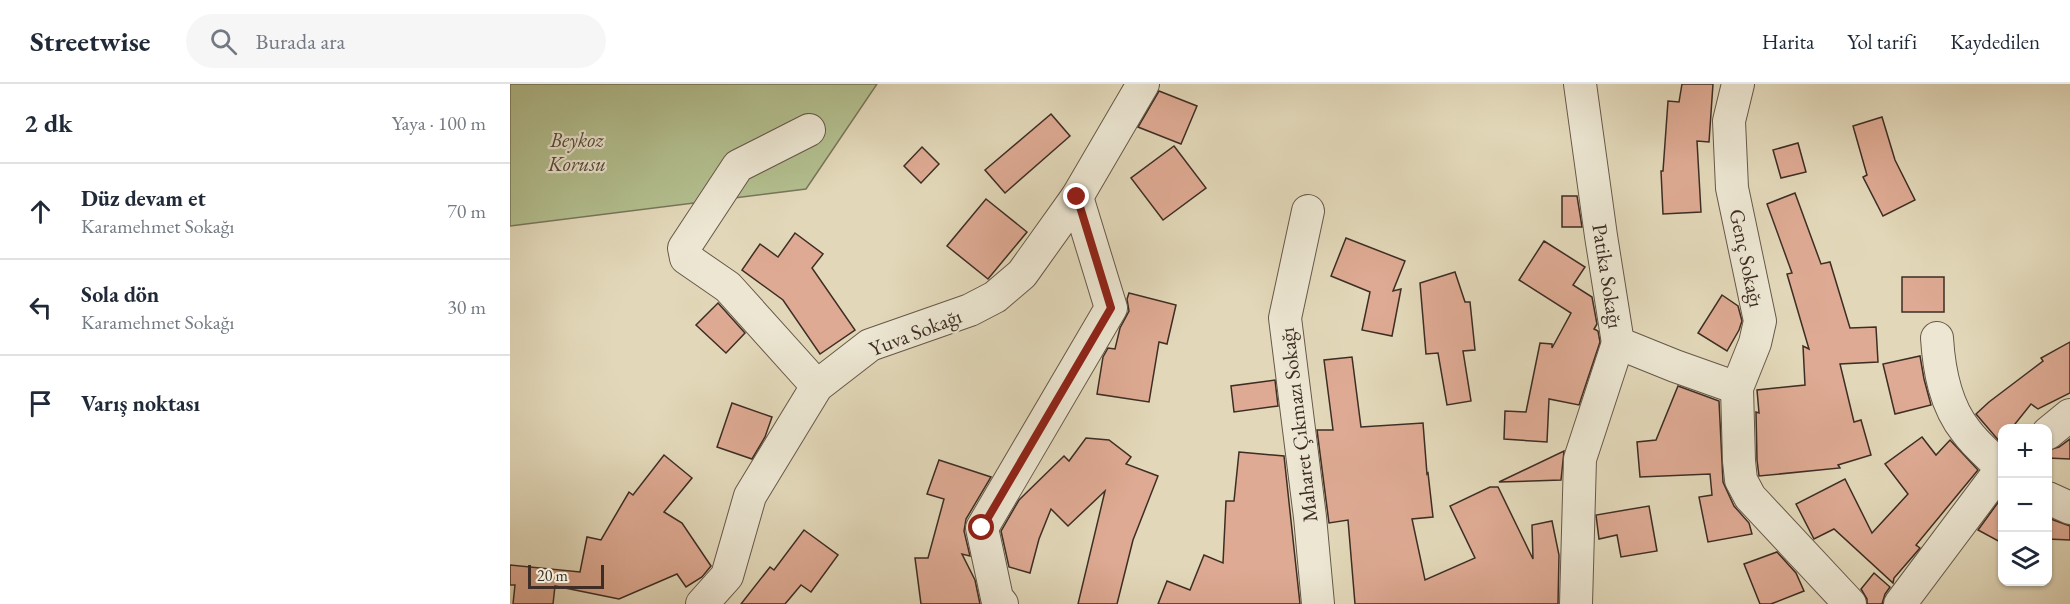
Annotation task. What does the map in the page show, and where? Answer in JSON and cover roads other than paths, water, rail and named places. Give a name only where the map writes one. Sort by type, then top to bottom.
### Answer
[{"type":"street","name":"Yuva Sokağı","points":[[702,604],[727,576],[750,496],[818,386],[870,345],[970,310],[995,297],[1022,274],[1077,197],[1143,84]]},
{"type":"street","name":"Patika Sokağı","points":[[1580,84],[1618,343],[1737,388]]},
{"type":"street","name":"Genç Sokağı","points":[[1738,84],[1729,121],[1732,188],[1760,321],[1755,343],[1737,388],[1738,461],[1741,480],[1750,497],[1850,604]]},
{"type":"street","points":[[809,130],[738,166],[684,248],[686,258],[728,287],[818,386]]},
{"type":"street","points":[[1002,604],[997,598],[982,528],[1111,308],[1077,197]]},
{"type":"street","name":"Maharet Çıkmazı Sokağı","points":[[1308,211],[1285,318],[1310,517],[1318,604]]},
{"type":"street","points":[[1937,338],[1938,363],[1951,406],[1966,431],[1998,464]]},
{"type":"street","points":[[1576,604],[1580,459],[1618,343]]},
{"type":"street","points":[[2052,430],[2070,415]]},
{"type":"street","points":[[1900,604],[1998,473]]},
{"type":"street","points":[[2052,500],[2070,508]]},
{"type":"park label","name":"Beykoz Korusu","points":[[577,151]]}]
